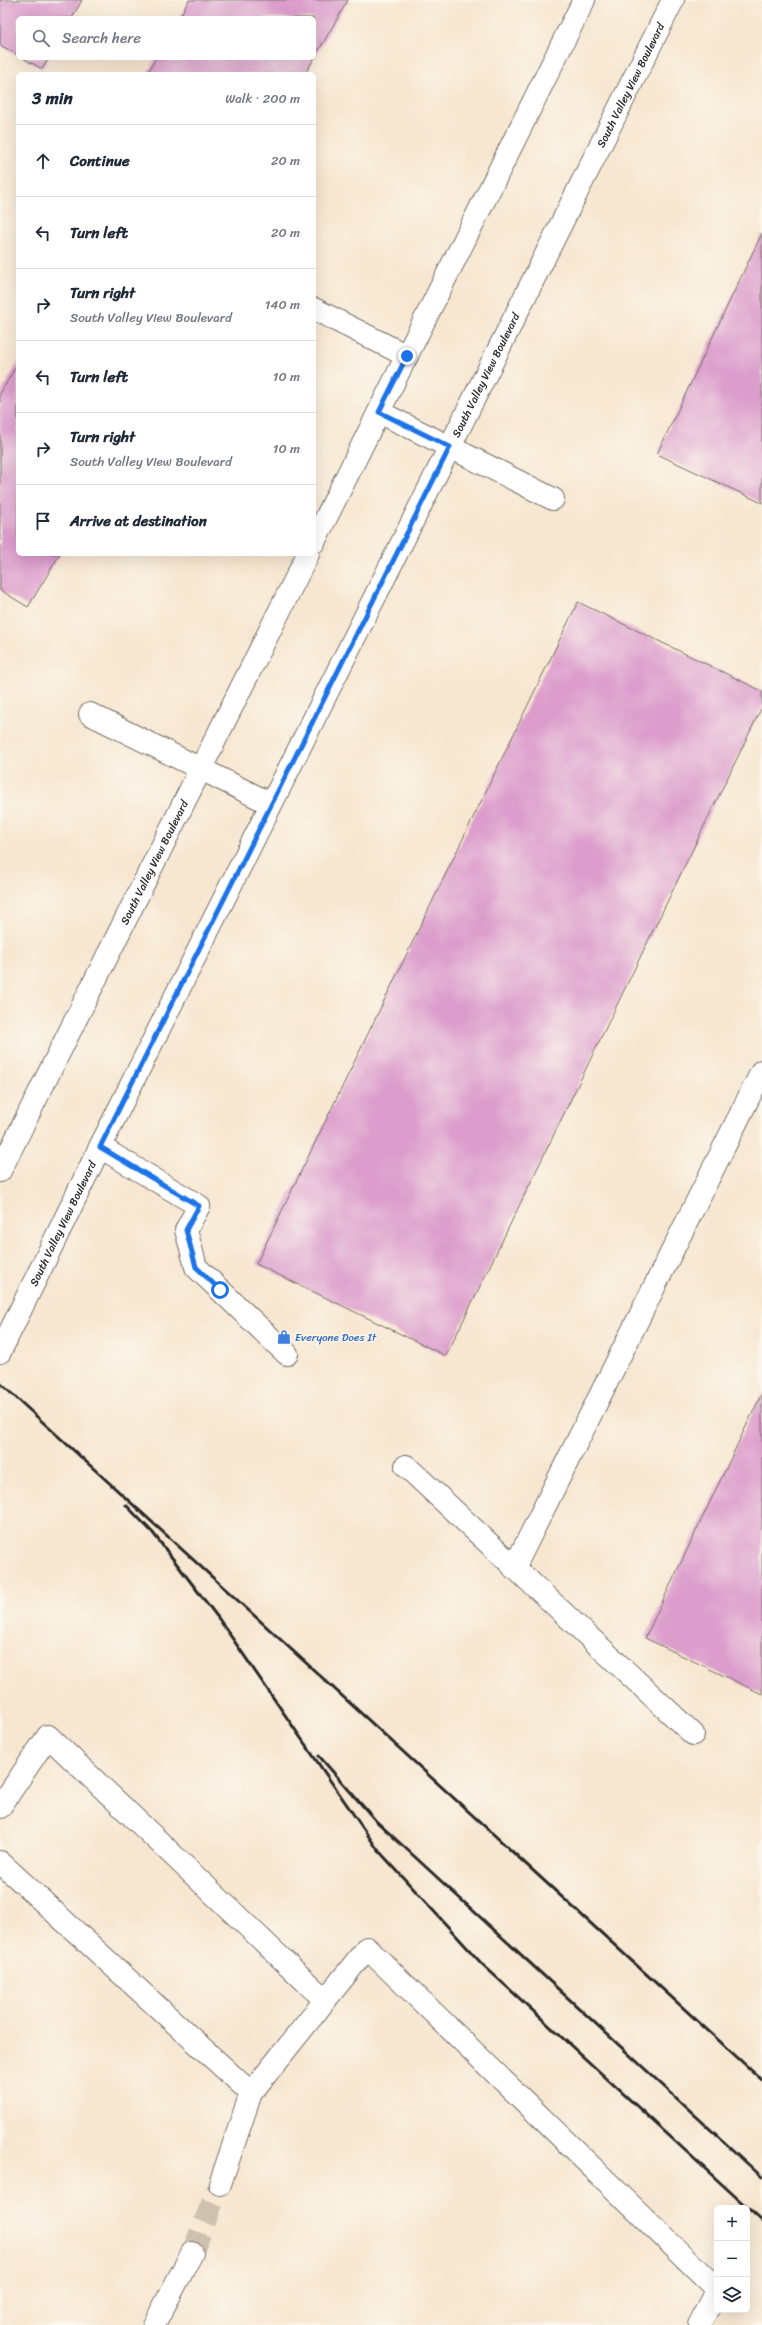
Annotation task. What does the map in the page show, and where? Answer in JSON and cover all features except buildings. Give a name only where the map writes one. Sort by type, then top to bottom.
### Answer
[{"type":"main road","points":[[316,538],[584,0]]},
{"type":"main road","name":"South Valley View Boulevard","points":[[0,1352],[100,1147],[673,0]]},
{"type":"main road","points":[[316,310],[407,356]]},
{"type":"main road","points":[[379,412],[553,499]]},
{"type":"main road","name":"South Valley View Boulevard","points":[[0,1171],[307,556]]},
{"type":"main road","points":[[90,714],[271,804]]},
{"type":"main road","points":[[514,1568],[762,1071]]},
{"type":"main road","points":[[100,1147],[199,1206],[186,1230],[196,1267],[287,1354]]},
{"type":"main road","points":[[406,1466],[693,1734]]},
{"type":"main road","points":[[0,1807],[48,1736],[325,2000]]},
{"type":"main road","points":[[0,1862],[251,2093]]},
{"type":"main road","points":[[220,2184],[251,2093],[367,1948],[714,2287]]},
{"type":"main road","points":[[154,2325],[192,2253]]},
{"type":"main road","points":[[700,2325],[714,2296]]},
{"type":"tunnel","points":[[192,2253],[220,2184]]},
{"type":"railway","points":[[0,1383],[762,2080]]},
{"type":"railway","points":[[126,1505],[153,1533],[219,1619],[378,1850],[482,1964],[762,2221]]},
{"type":"railway","points":[[319,1756],[376,1821],[762,2177]]},
{"type":"place","name":"Everyone Does It","points":[[284,1337]]},
{"type":"route","points":[[220,1290],[196,1267],[186,1230],[199,1206],[100,1147],[450,447],[379,412],[407,356]]}]
